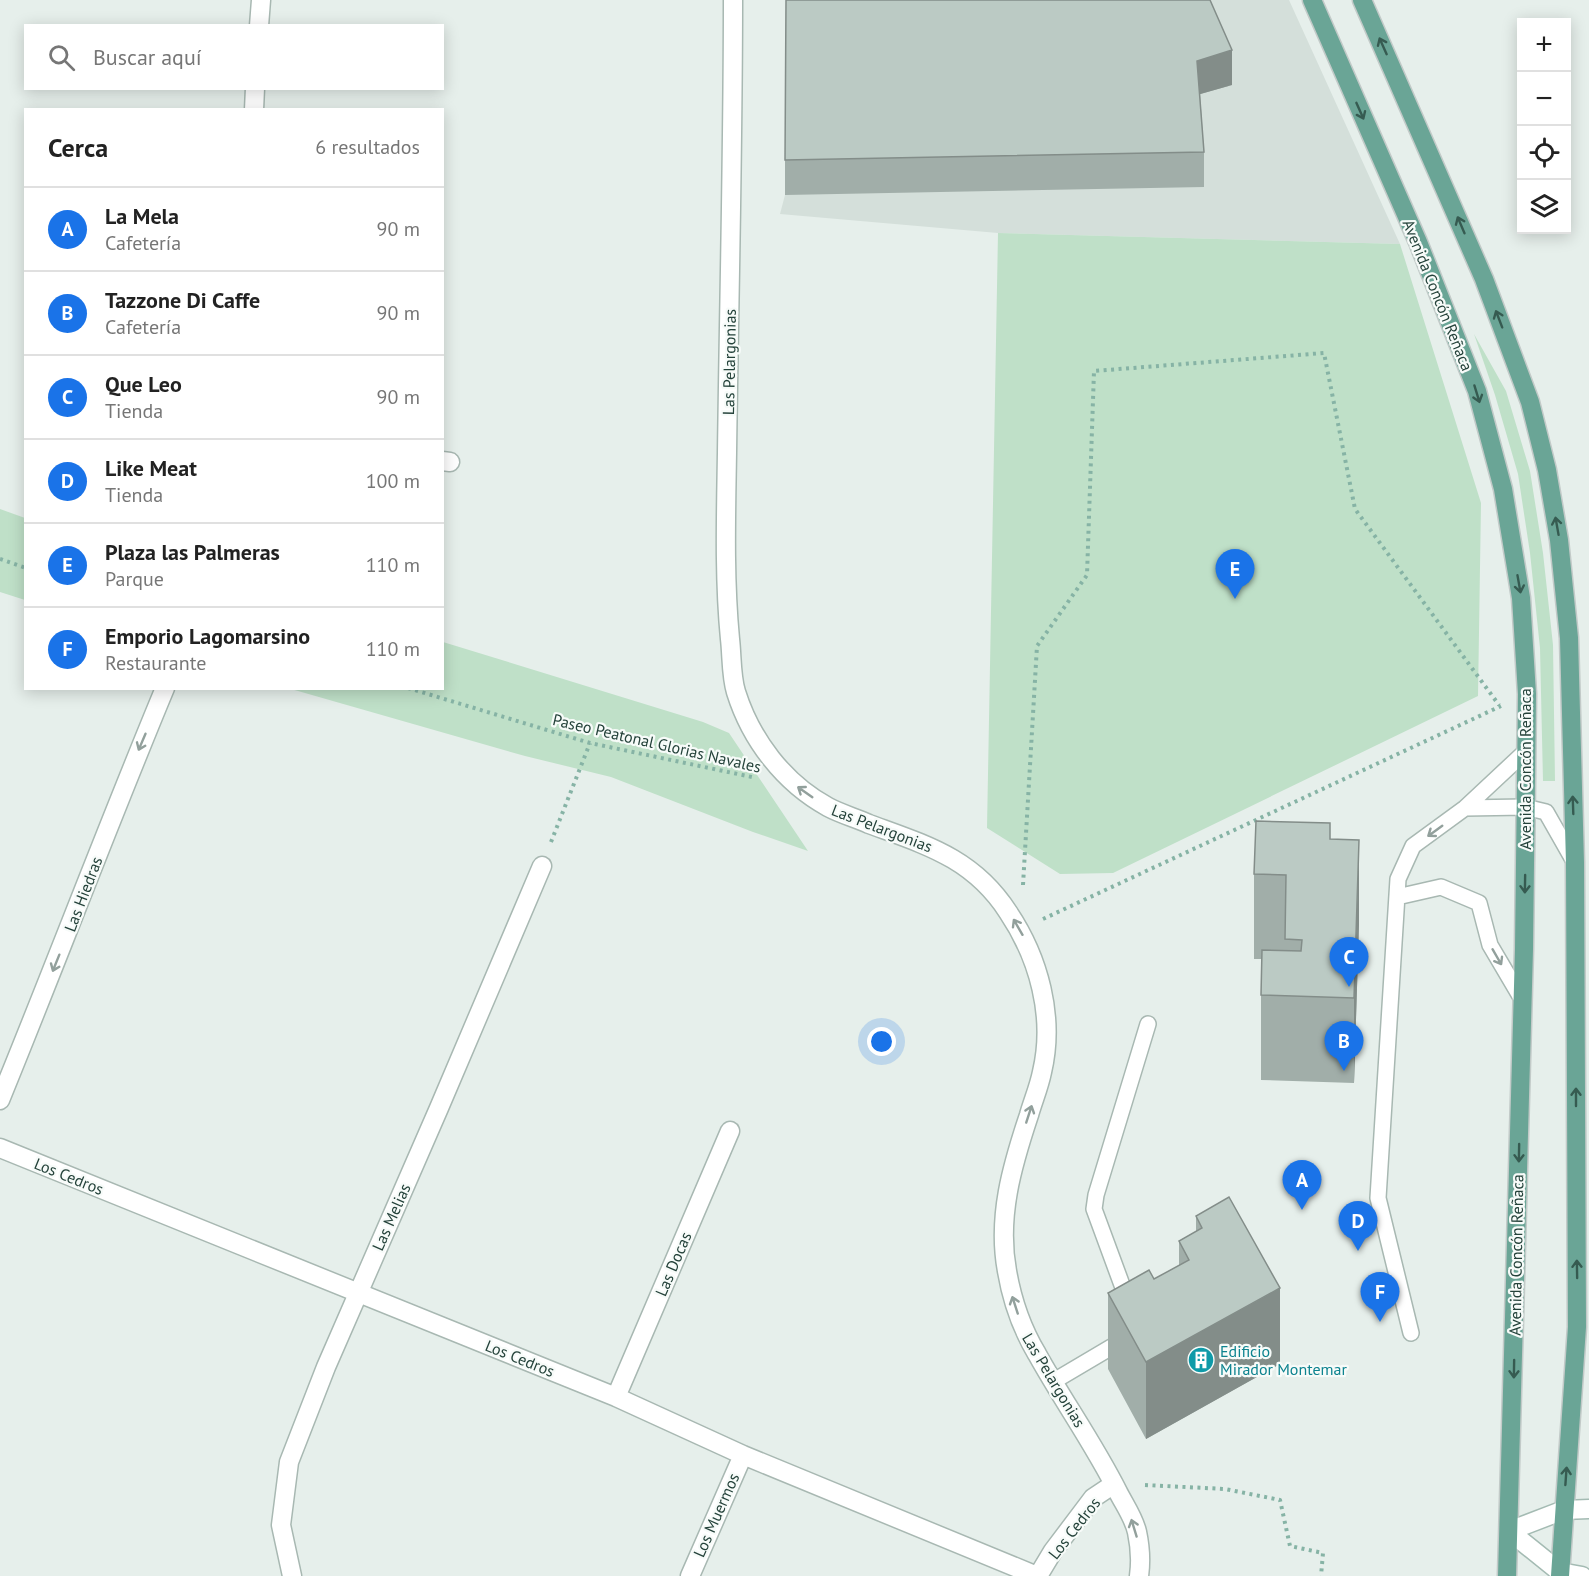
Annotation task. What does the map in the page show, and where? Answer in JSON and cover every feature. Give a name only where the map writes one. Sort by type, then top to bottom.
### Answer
[{"type":"main road","name":"Avenida Concón Reñaca","points":[[1312,0],[1418,242],[1477,391],[1503,489],[1521,598],[1527,694],[1523,1001],[1507,1576]]},
{"type":"main road","points":[[1362,0],[1484,279],[1530,402],[1547,470],[1559,540],[1569,638],[1575,863],[1577,1328],[1560,1574]]},
{"type":"main road","points":[[1577,1328],[1589,1354]]},
{"type":"street","points":[[259,24],[261,0]]},
{"type":"street","name":"Las Pelargonias","points":[[733,0],[725,569],[735,690],[759,743],[798,787],[830,809],[940,850],[964,866],[1005,906],[1034,959],[1043,990],[1046,1047],[1042,1072],[1019,1144],[1006,1199],[1004,1233],[1006,1267],[1013,1300],[1037,1356],[1093,1444],[1136,1528],[1140,1576]]},
{"type":"street","points":[[254,108],[255,90]]},
{"type":"street","name":"Las Hiedras","points":[[0,1100],[62,948],[116,805],[164,690]]},
{"type":"street","name":"Las Melias","points":[[292,1576],[281,1525],[289,1462],[326,1367],[542,866]]},
{"type":"street","name":"Las Docas","points":[[616,1397],[730,1131]]},
{"type":"street","name":"Los Cedros","points":[[0,1148],[616,1397],[743,1455],[1037,1576],[1093,1498],[1114,1484]]},
{"type":"street","name":"Los Muermos","points":[[690,1576],[743,1455]]},
{"type":"street","points":[[1582,1576],[1560,1574],[1509,1531],[1564,1510],[1589,1509]]},
{"type":"lane","points":[[1411,1334],[1378,1198],[1398,879],[1413,846],[1465,808],[1526,751]]},
{"type":"lane","points":[[1465,808],[1525,807],[1546,812],[1575,863]]},
{"type":"lane","points":[[1397,897],[1441,887],[1479,903],[1490,945],[1523,1001]]},
{"type":"lane","points":[[1054,1381],[1130,1336],[1134,1322],[1094,1209],[1096,1195],[1148,1024]]},
{"type":"path","points":[[1500,706],[1355,510],[1324,353],[1095,371],[1087,575],[1037,646],[1020,930],[1527,694]]},
{"type":"path","points":[[0,559],[24,567]]},
{"type":"path","name":"Paseo Peatonal Glorias Navales","points":[[415,690],[590,742],[798,787]]},
{"type":"path","points":[[542,866],[590,742]]},
{"type":"path","points":[[1114,1484],[1225,1489],[1280,1500],[1290,1546],[1323,1553],[1321,1576]]},
{"type":"shaded area","points":[[786,0],[1289,0],[1400,244],[998,233],[780,214],[785,195]]},
{"type":"green space","points":[[998,233],[1400,244],[1481,503],[1478,696],[1113,873],[1060,874],[987,828]]},
{"type":"green space","points":[[1474,334],[1506,391],[1530,471],[1543,553],[1553,645],[1555,781],[1543,781],[1540,648],[1530,553],[1518,474]]},
{"type":"green space","points":[[0,509],[24,518],[24,600],[0,592]]},
{"type":"green space","points":[[444,642],[703,722],[729,733],[808,851],[611,777],[525,756],[294,690],[444,690]]},
{"type":"building","points":[[786,0],[1210,0],[1232,50],[1197,61],[1204,152],[785,160]]},
{"type":"building","points":[[1256,821],[1330,823],[1330,839],[1359,840],[1354,998],[1261,995],[1262,950],[1301,951],[1302,940],[1285,939],[1286,875],[1254,874]]},
{"type":"building","points":[[1229,1197],[1280,1288],[1146,1362],[1108,1293],[1149,1270],[1154,1279],[1189,1260],[1179,1241],[1202,1228],[1196,1216]]},
{"type":"place","name":"Plaza las Palmeras","points":[[1235,599]]},
{"type":"place","name":"Que Leo","points":[[1349,987]]},
{"type":"place","name":"Tazzone Di Caffe","points":[[1344,1071]]},
{"type":"place","name":"La Mela","points":[[1302,1210]]},
{"type":"place","name":"Like Meat","points":[[1358,1251]]},
{"type":"place","name":"Emporio Lagomarsino","points":[[1380,1322]]},
{"type":"place","name":"Edificio Mirador Montemar","points":[[1201,1360]]}]
